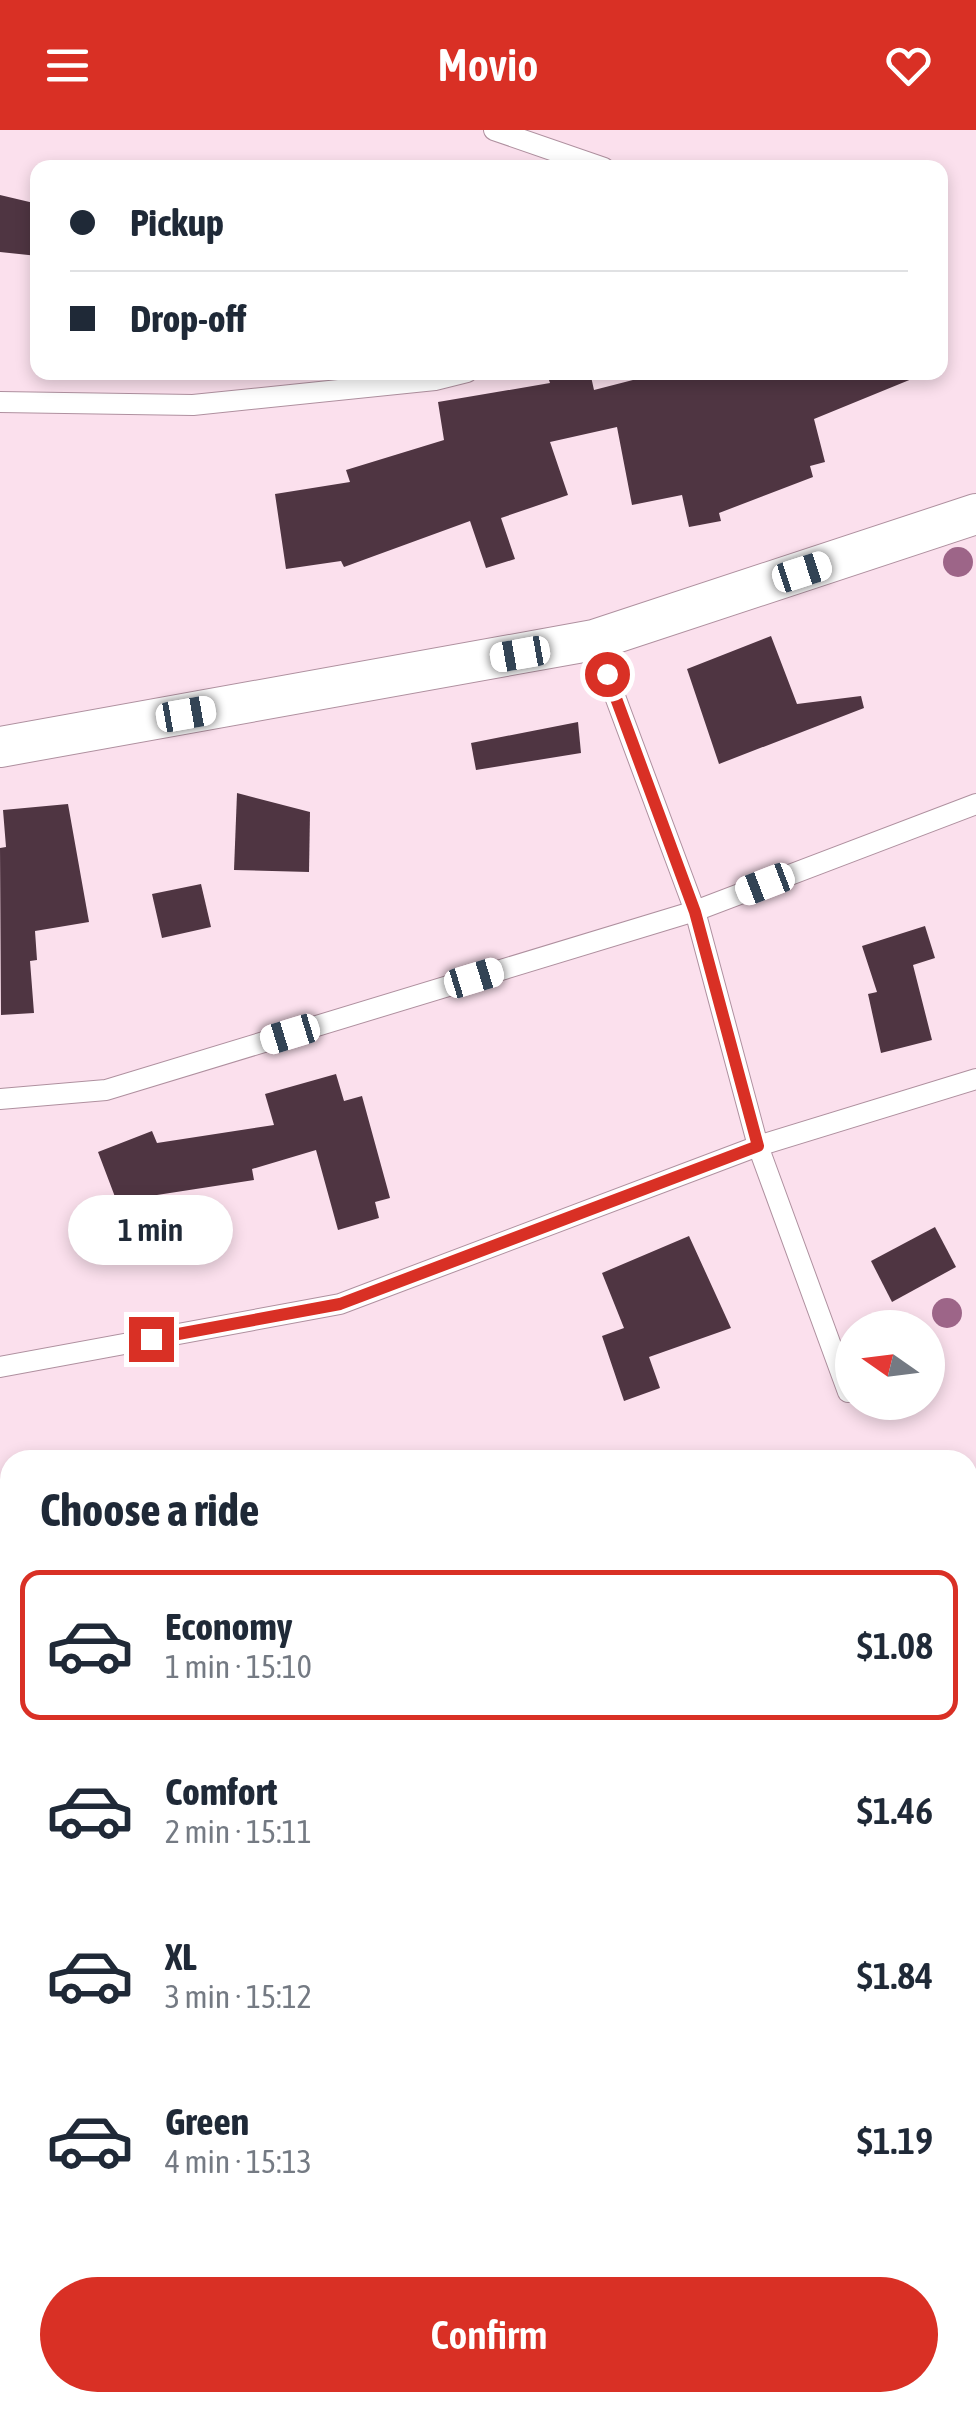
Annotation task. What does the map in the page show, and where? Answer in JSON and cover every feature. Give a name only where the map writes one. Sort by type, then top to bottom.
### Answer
[{"type":"street","points":[[0,746],[594,640],[976,514]]},
{"type":"lane","points":[[494,130],[581,160]]},
{"type":"lane","points":[[0,402],[194,405],[435,380]]},
{"type":"lane","points":[[594,640],[695,912],[758,1146],[835,1356]]},
{"type":"lane","points":[[0,1099],[106,1090],[695,912],[976,804]]},
{"type":"lane","points":[[0,1367],[340,1304],[758,1146],[976,1079]]},
{"type":"building","points":[[0,195],[30,202],[30,255],[0,252]]},
{"type":"building","points":[[549,380],[592,380],[594,390],[633,380],[909,380],[814,419],[825,462],[810,466],[813,477],[719,513],[721,521],[689,527],[682,495],[632,505],[617,427],[550,442],[568,495],[501,518],[515,559],[486,568],[470,521],[344,567],[341,561],[286,569],[275,494],[350,482],[346,470],[444,440],[438,402],[550,383]]},
{"type":"building","points":[[771,636],[797,704],[861,696],[864,708],[719,764],[687,669]]},
{"type":"building","points":[[578,722],[581,753],[476,770],[471,743]]},
{"type":"building","points":[[237,793],[310,812],[309,872],[234,870]]},
{"type":"building","points":[[68,804],[89,922],[35,931],[37,960],[30,961],[34,1013],[1,1015],[0,848],[6,847],[3,810]]},
{"type":"building","points":[[201,884],[211,927],[162,938],[152,894]]},
{"type":"building","points":[[925,926],[935,958],[913,965],[932,1040],[881,1053],[868,994],[877,992],[862,946]]},
{"type":"building","points":[[336,1074],[344,1101],[362,1096],[390,1198],[375,1202],[379,1218],[338,1230],[316,1150],[252,1169],[254,1180],[157,1195],[120,1210],[98,1152],[152,1131],[157,1143],[274,1125],[265,1094]]},
{"type":"building","points":[[935,1227],[956,1267],[892,1302],[871,1261]]},
{"type":"building","points":[[689,1236],[731,1328],[649,1357],[660,1388],[624,1401],[602,1336],[624,1328],[602,1273]]},
{"type":"route","points":[[151,1339],[340,1304],[758,1146],[695,912],[607,674]]}]
